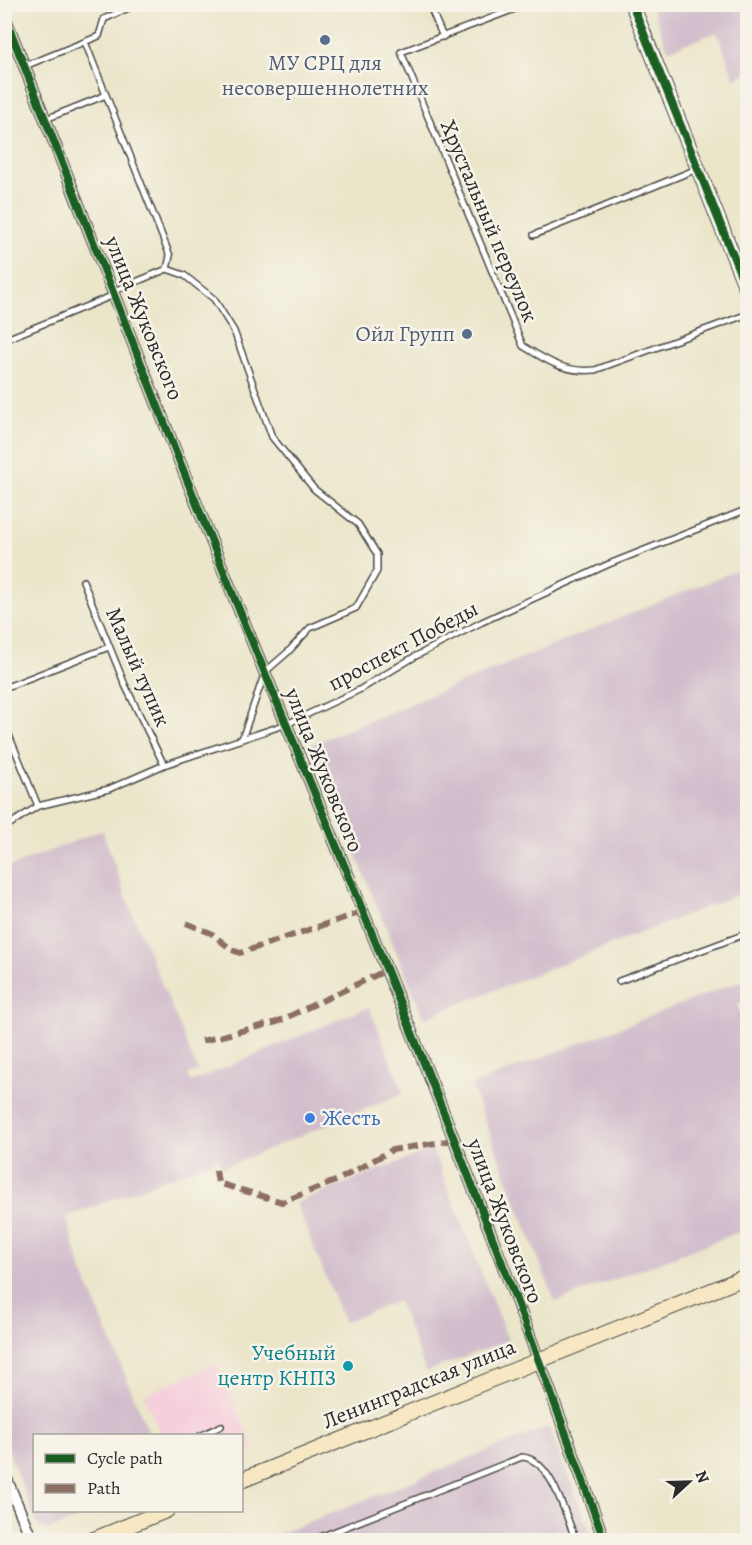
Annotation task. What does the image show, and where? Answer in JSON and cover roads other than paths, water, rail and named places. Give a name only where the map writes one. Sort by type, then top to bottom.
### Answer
[{"type":"main road","name":"Ленинградская улица","points":[[243,1480],[747,1275]]},
{"type":"main road","points":[[93,1540],[162,1512]]},
{"type":"street","points":[[632,4],[747,293]]},
{"type":"street","name":"улица Жуковского","points":[[4,15],[540,1359],[604,1540]]},
{"type":"street","points":[[4,1473],[7,1487],[32,1540]]},
{"type":"lane","points":[[25,66],[99,36],[104,19],[137,4]]},
{"type":"lane","points":[[429,4],[443,37],[528,4]]},
{"type":"lane","name":"Хрустальный переулок","points":[[443,37],[401,52],[522,346],[558,367],[577,372],[595,370],[747,314]]},
{"type":"lane","points":[[85,42],[171,256],[167,269]]},
{"type":"lane","points":[[46,119],[106,95]]},
{"type":"lane","points":[[534,235],[699,168]]},
{"type":"lane","points":[[4,340],[167,269],[184,275],[214,299],[234,331],[272,437],[314,489],[358,524],[377,554],[377,572],[356,608],[310,628],[265,672],[242,739]]},
{"type":"lane","name":"проспект Победы","points":[[4,828],[38,806],[109,789],[164,765],[287,724],[362,689],[414,657],[493,617],[609,564],[747,509]]},
{"type":"lane","name":"Малый тупик","points":[[83,581],[109,647],[164,765]]},
{"type":"lane","points":[[4,688],[109,647]]},
{"type":"lane","points":[[4,723],[38,806]]},
{"type":"lane","points":[[619,981],[747,933]]},
{"type":"lane","points":[[204,1434],[221,1426]]},
{"type":"lane","points":[[313,1540],[522,1457],[534,1459],[548,1473],[576,1540]]},
{"type":"place","name":"МУ СРЦ для несовершеннолетних","points":[[325,40]]},
{"type":"place","name":"Ойл Групп","points":[[467,334]]},
{"type":"place","name":"Жесть","points":[[310,1118]]},
{"type":"place","name":"Учебный центр КНПЗ","points":[[348,1366]]}]
